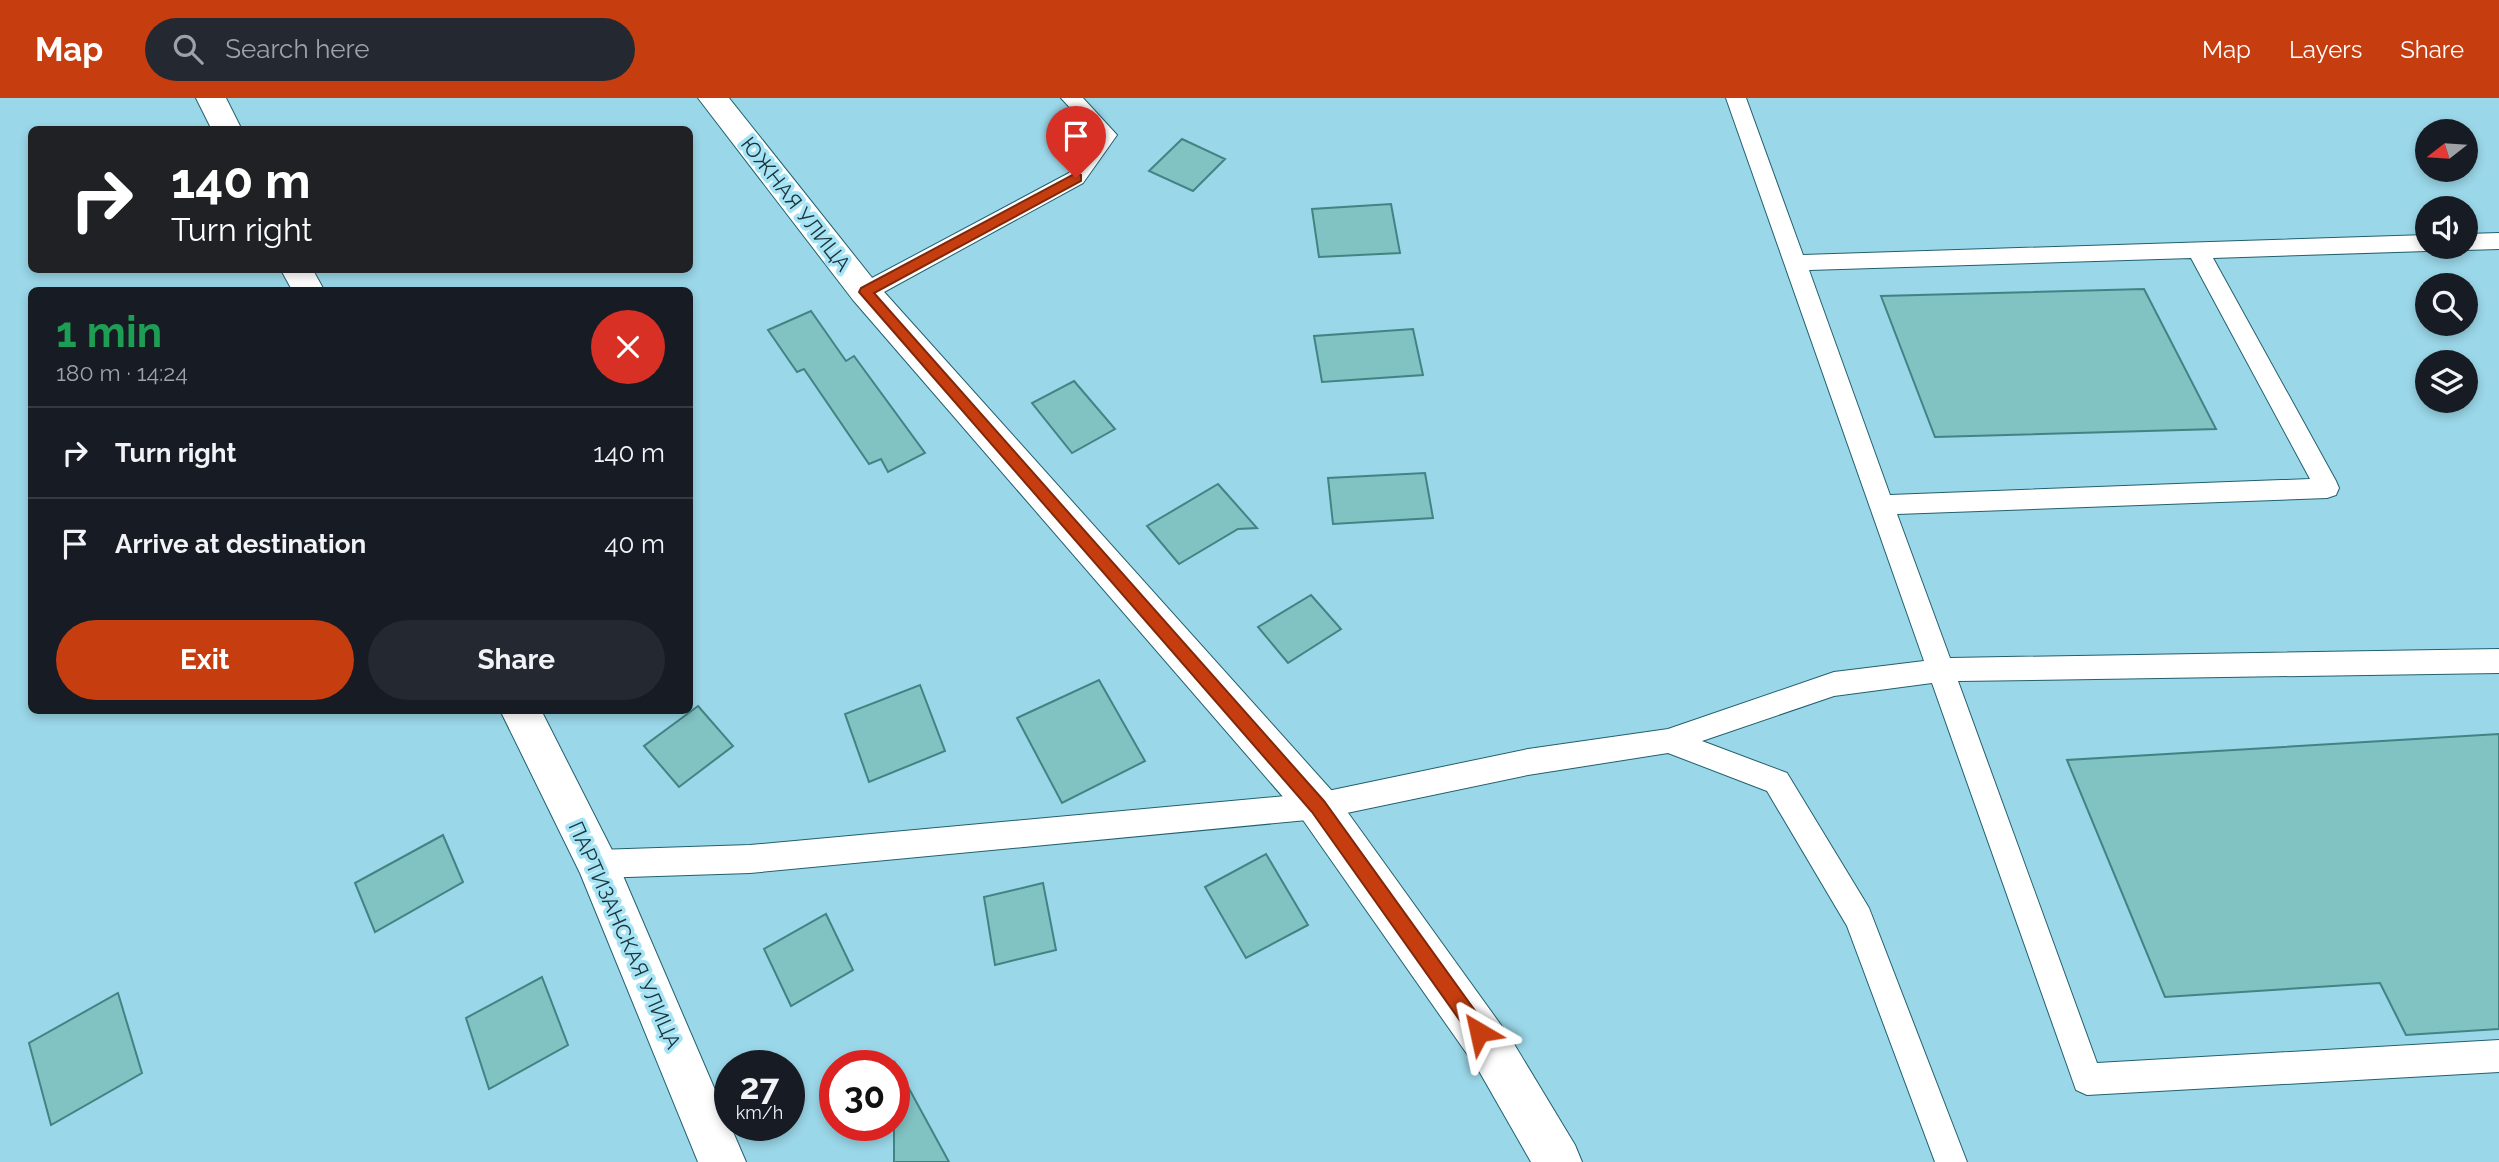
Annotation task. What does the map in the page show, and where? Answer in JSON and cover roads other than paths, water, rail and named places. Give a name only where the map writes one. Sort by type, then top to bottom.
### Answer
[{"type":"street","points":[[211,98],[225,126]]},
{"type":"street","name":"ЮЖНАЯ УЛИЦА","points":[[713,98],[865,292],[1318,806],[1495,1055],[1558,1162]]},
{"type":"street","name":"ПАРТИЗАНСКАЯ УЛИЦА","points":[[522,714],[597,864],[722,1162]]},
{"type":"lane","points":[[865,292],[1076,178],[1107,135],[1070,98]]},
{"type":"lane","points":[[1736,98],[2087,1079],[2499,1055]]},
{"type":"lane","points":[[2478,242],[2499,241]]},
{"type":"lane","points":[[1795,263],[2415,243]]},
{"type":"lane","points":[[1882,505],[2327,488],[2198,251]]},
{"type":"lane","points":[[597,864],[750,859],[1318,806],[1528,762],[1668,741],[1834,684],[1941,670],[2499,661]]},
{"type":"lane","points":[[1668,741],[1777,782],[1859,918],[1951,1162]]}]
